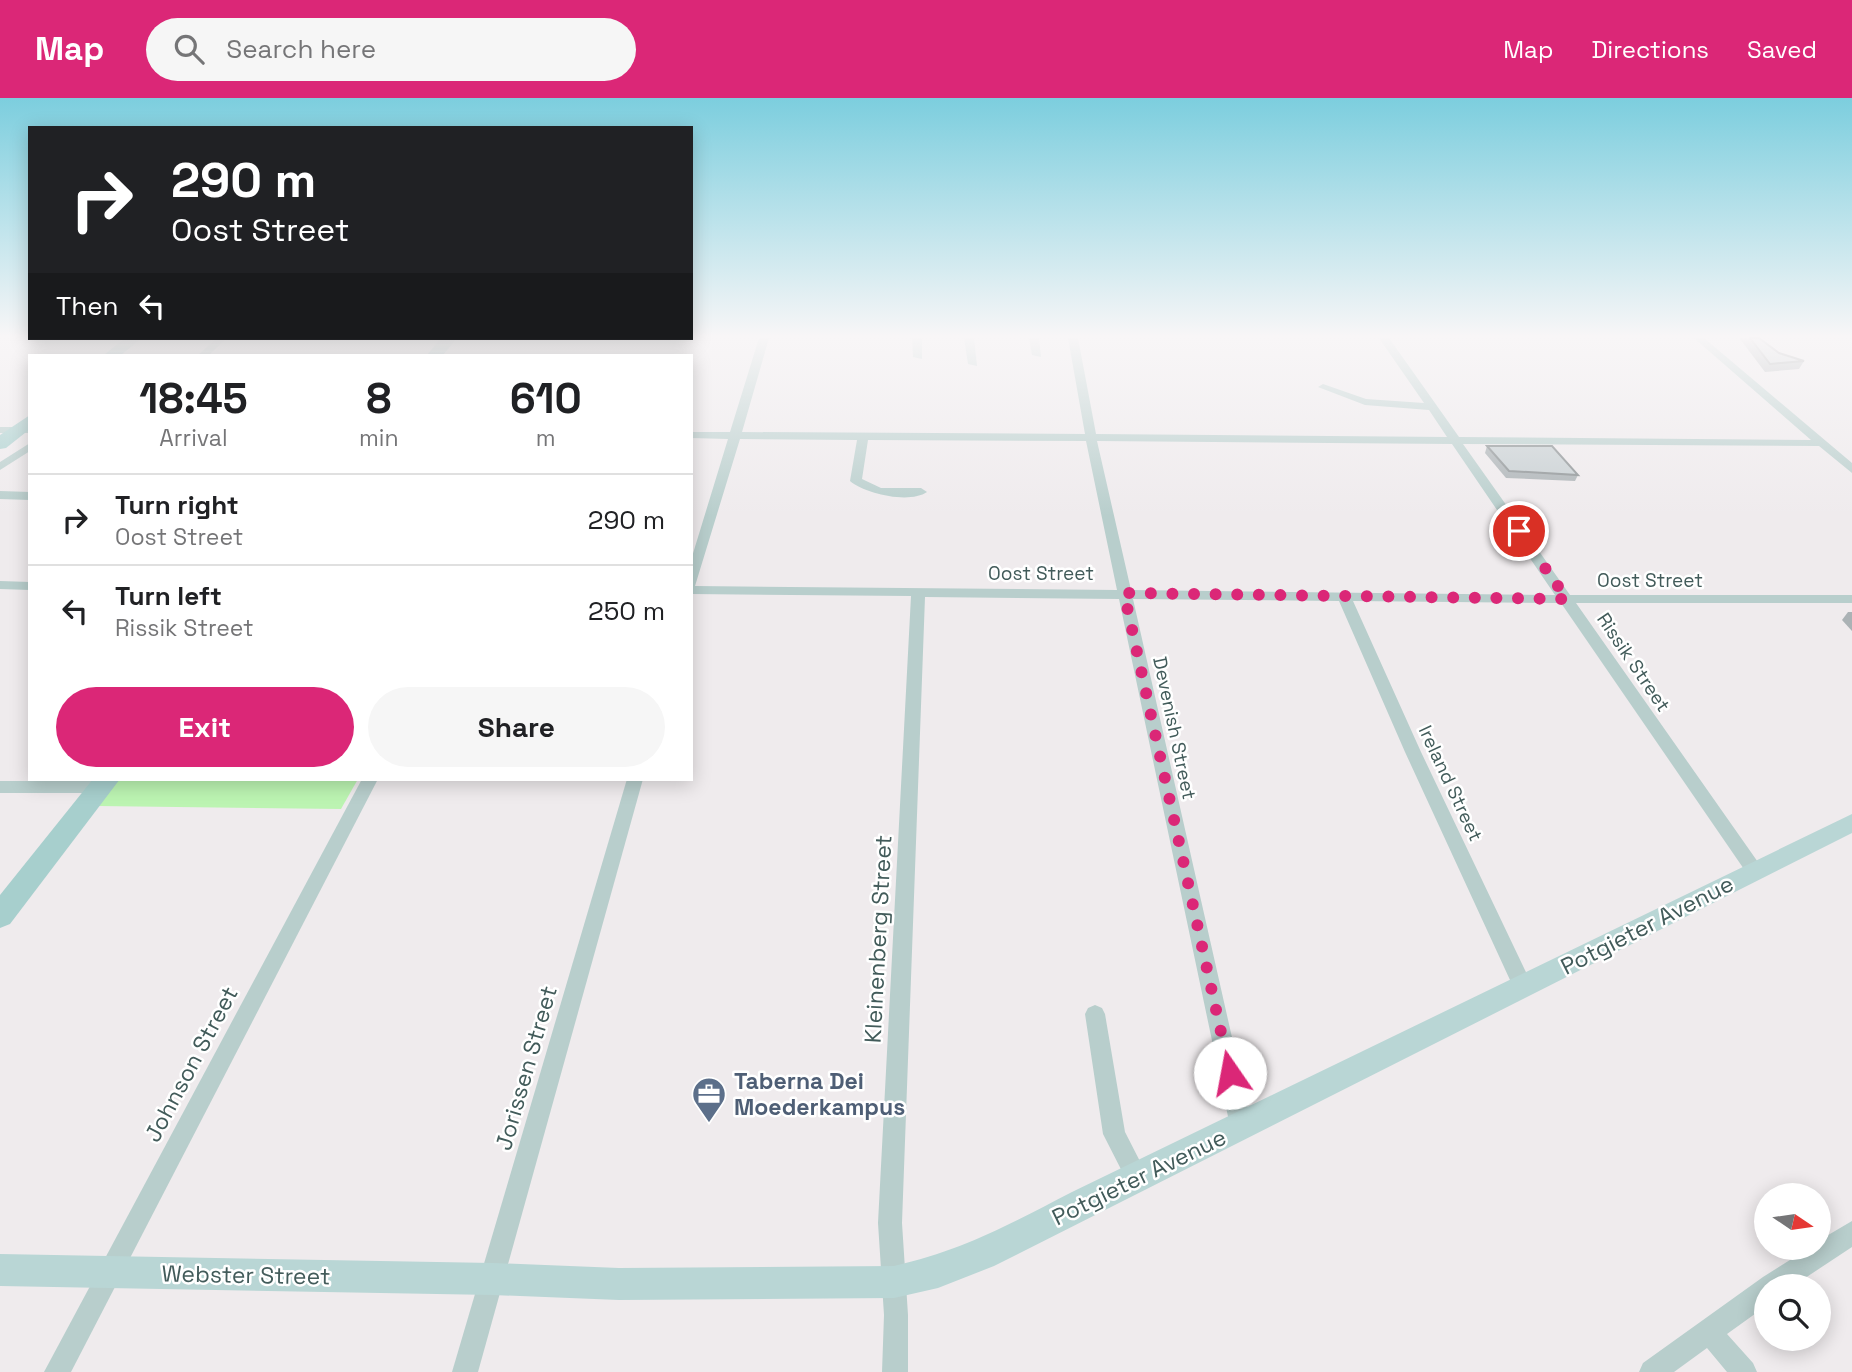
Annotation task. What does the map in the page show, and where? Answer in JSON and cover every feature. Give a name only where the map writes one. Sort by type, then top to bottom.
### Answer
[{"type":"main road","points":[[0,444],[19,428]]},
{"type":"main road","points":[[0,916],[104,783]]},
{"type":"street","points":[[693,577],[748,397]]},
{"type":"street","name":"Devenish Street","points":[[1084,397],[1241,1126]]},
{"type":"street","points":[[1352,397],[1365,402],[1432,407]]},
{"type":"street","name":"Rissik Street","points":[[1425,397],[1567,599],[1726,834],[1754,870]]},
{"type":"street","points":[[1769,397],[1852,469]]},
{"type":"street","points":[[693,435],[1822,443]]},
{"type":"street","points":[[863,437],[856,481],[879,492],[921,492]]},
{"type":"street","points":[[0,467],[28,447]]},
{"type":"street","points":[[0,495],[28,496]]},
{"type":"street","points":[[0,585],[28,586]]},
{"type":"street","name":"Oost Street","points":[[693,590],[1567,599],[1852,599]]},
{"type":"street","name":"Kleinenberg Street","points":[[895,1372],[890,1223],[918,592]]},
{"type":"street","name":"Ireland Street","points":[[1344,596],[1413,752],[1523,987]]},
{"type":"street","name":"Johnson Street","points":[[57,1372],[369,781]]},
{"type":"street","name":"Jorissen Street","points":[[465,1372],[634,781]]},
{"type":"street","points":[[0,787],[104,783]]},
{"type":"street","name":"Potgieter Avenue","points":[[493,1279],[619,1284],[894,1282],[938,1272],[983,1255],[1852,823]]},
{"type":"street","points":[[1095,1014],[1114,1134],[1137,1177]]},
{"type":"street","points":[[1790,1274],[1852,1233]]},
{"type":"street","name":"Webster Street","points":[[0,1270],[493,1279]]},
{"type":"street","points":[[1652,1372],[1754,1300]]},
{"type":"street","points":[[1709,1332],[1744,1372]]},
{"type":"green space","points":[[116,781],[357,781],[341,809],[97,806]]},
{"type":"building","points":[[1487,446],[1552,446],[1578,475],[1509,471]]},
{"type":"place","name":"Taberna Dei Moederkampus","points":[[709,1124]]},
{"type":"route","points":[[1230,1073],[1124,593],[1567,599],[1519,531]]}]
